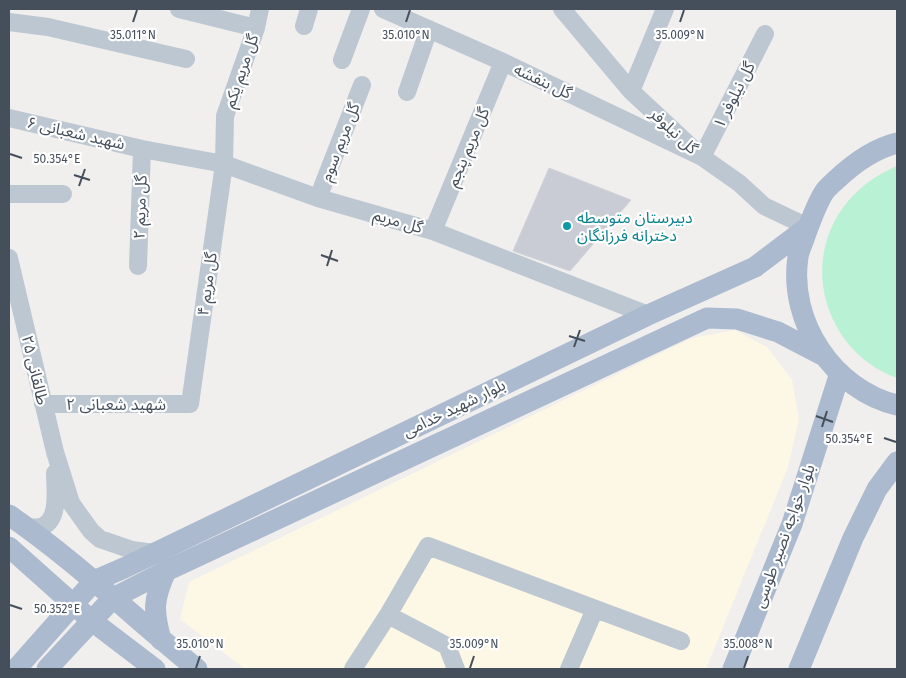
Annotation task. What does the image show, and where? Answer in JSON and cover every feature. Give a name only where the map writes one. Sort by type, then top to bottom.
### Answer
[{"type":"main road","points":[[897,129],[852,165],[825,191],[808,227],[798,257],[798,292],[807,326],[824,356],[855,386],[872,396],[897,405]]},
{"type":"main road","points":[[852,165],[870,153],[897,143]]},
{"type":"main road","name":"بلوار شهید خدامی","points":[[94,580],[154,553],[648,315],[755,267],[808,227]]},
{"type":"main road","name":"بلوار شهید خدامی","points":[[113,598],[708,318],[738,319],[778,332],[824,356]]},
{"type":"main road","name":"بلوار خواجه نصیر طوسی","points":[[733,669],[792,524],[840,373]]},
{"type":"main road","points":[[800,669],[853,538],[877,490],[897,462]]},
{"type":"main road","points":[[9,515],[94,580],[161,640],[198,669]]},
{"type":"main road","points":[[9,547],[92,621],[155,669]]},
{"type":"main road","points":[[161,640],[154,617],[156,593],[166,572]]},
{"type":"main road","points":[[16,669],[94,580]]},
{"type":"main road","points":[[47,669],[113,598]]},
{"type":"street","points":[[179,9],[256,28]]},
{"type":"street","name":"گل مریم یکم","points":[[224,164],[225,116],[256,28],[260,9]]},
{"type":"street","points":[[304,26],[309,9]]},
{"type":"street","points":[[342,60],[361,9]]},
{"type":"street","name":"گل بنفشه","points":[[383,9],[401,12],[429,29],[702,156]]},
{"type":"street","name":"گل نیلوفر","points":[[562,9],[631,91],[702,156],[739,183],[764,206],[808,227]]},
{"type":"street","points":[[631,91],[665,9]]},
{"type":"street","points":[[9,22],[48,27],[186,59]]},
{"type":"street","points":[[407,92],[429,29]]},
{"type":"street","name":"گل نیلوفر ۱","points":[[702,156],[765,34]]},
{"type":"street","name":"گل مریم پنجم","points":[[432,231],[503,62]]},
{"type":"street","name":"گل مریم سوم","points":[[318,198],[362,85]]},
{"type":"street","name":"شهید شعبانی ۶","points":[[9,118],[142,149]]},
{"type":"street","name":"گل مریم","points":[[142,149],[224,164],[318,198],[432,231],[558,273],[648,315]]},
{"type":"street","name":"گل مریم ۲","points":[[138,266],[142,149]]},
{"type":"street","name":"گل مریم ۴","points":[[190,404],[224,164]]},
{"type":"street","points":[[9,194],[63,194]]},
{"type":"street","name":"طالقانی ۲۵","points":[[9,258],[42,404],[55,452]]},
{"type":"street","name":"شهید شعبانی ۲","points":[[42,404],[190,404]]},
{"type":"street","points":[[55,452],[71,503],[91,531],[100,539],[110,543],[132,550],[154,553]]},
{"type":"street","points":[[27,528],[43,526],[51,520],[56,506],[55,452]]},
{"type":"street","points":[[353,669],[388,615],[428,546],[681,641]]},
{"type":"street","points":[[570,669],[594,609]]},
{"type":"street","points":[[388,615],[447,646],[456,669]]},
{"type":"shaded area","points":[[735,330],[767,347],[792,380],[799,419],[788,467],[706,669],[245,669],[180,619],[189,582],[692,338]]},
{"type":"green space","points":[[897,166],[897,378],[880,371],[865,360],[841,334],[829,309],[823,284],[823,260],[828,236],[839,214],[854,195],[873,179]]},
{"type":"building","name":"دبیرستان متوسطه دخترانه فرزانگان","points":[[549,168],[631,200],[570,271],[513,251]]},
{"type":"place","name":"دبیرستان متوسطه دخترانه فرزانگان","points":[[567,226]]}]
